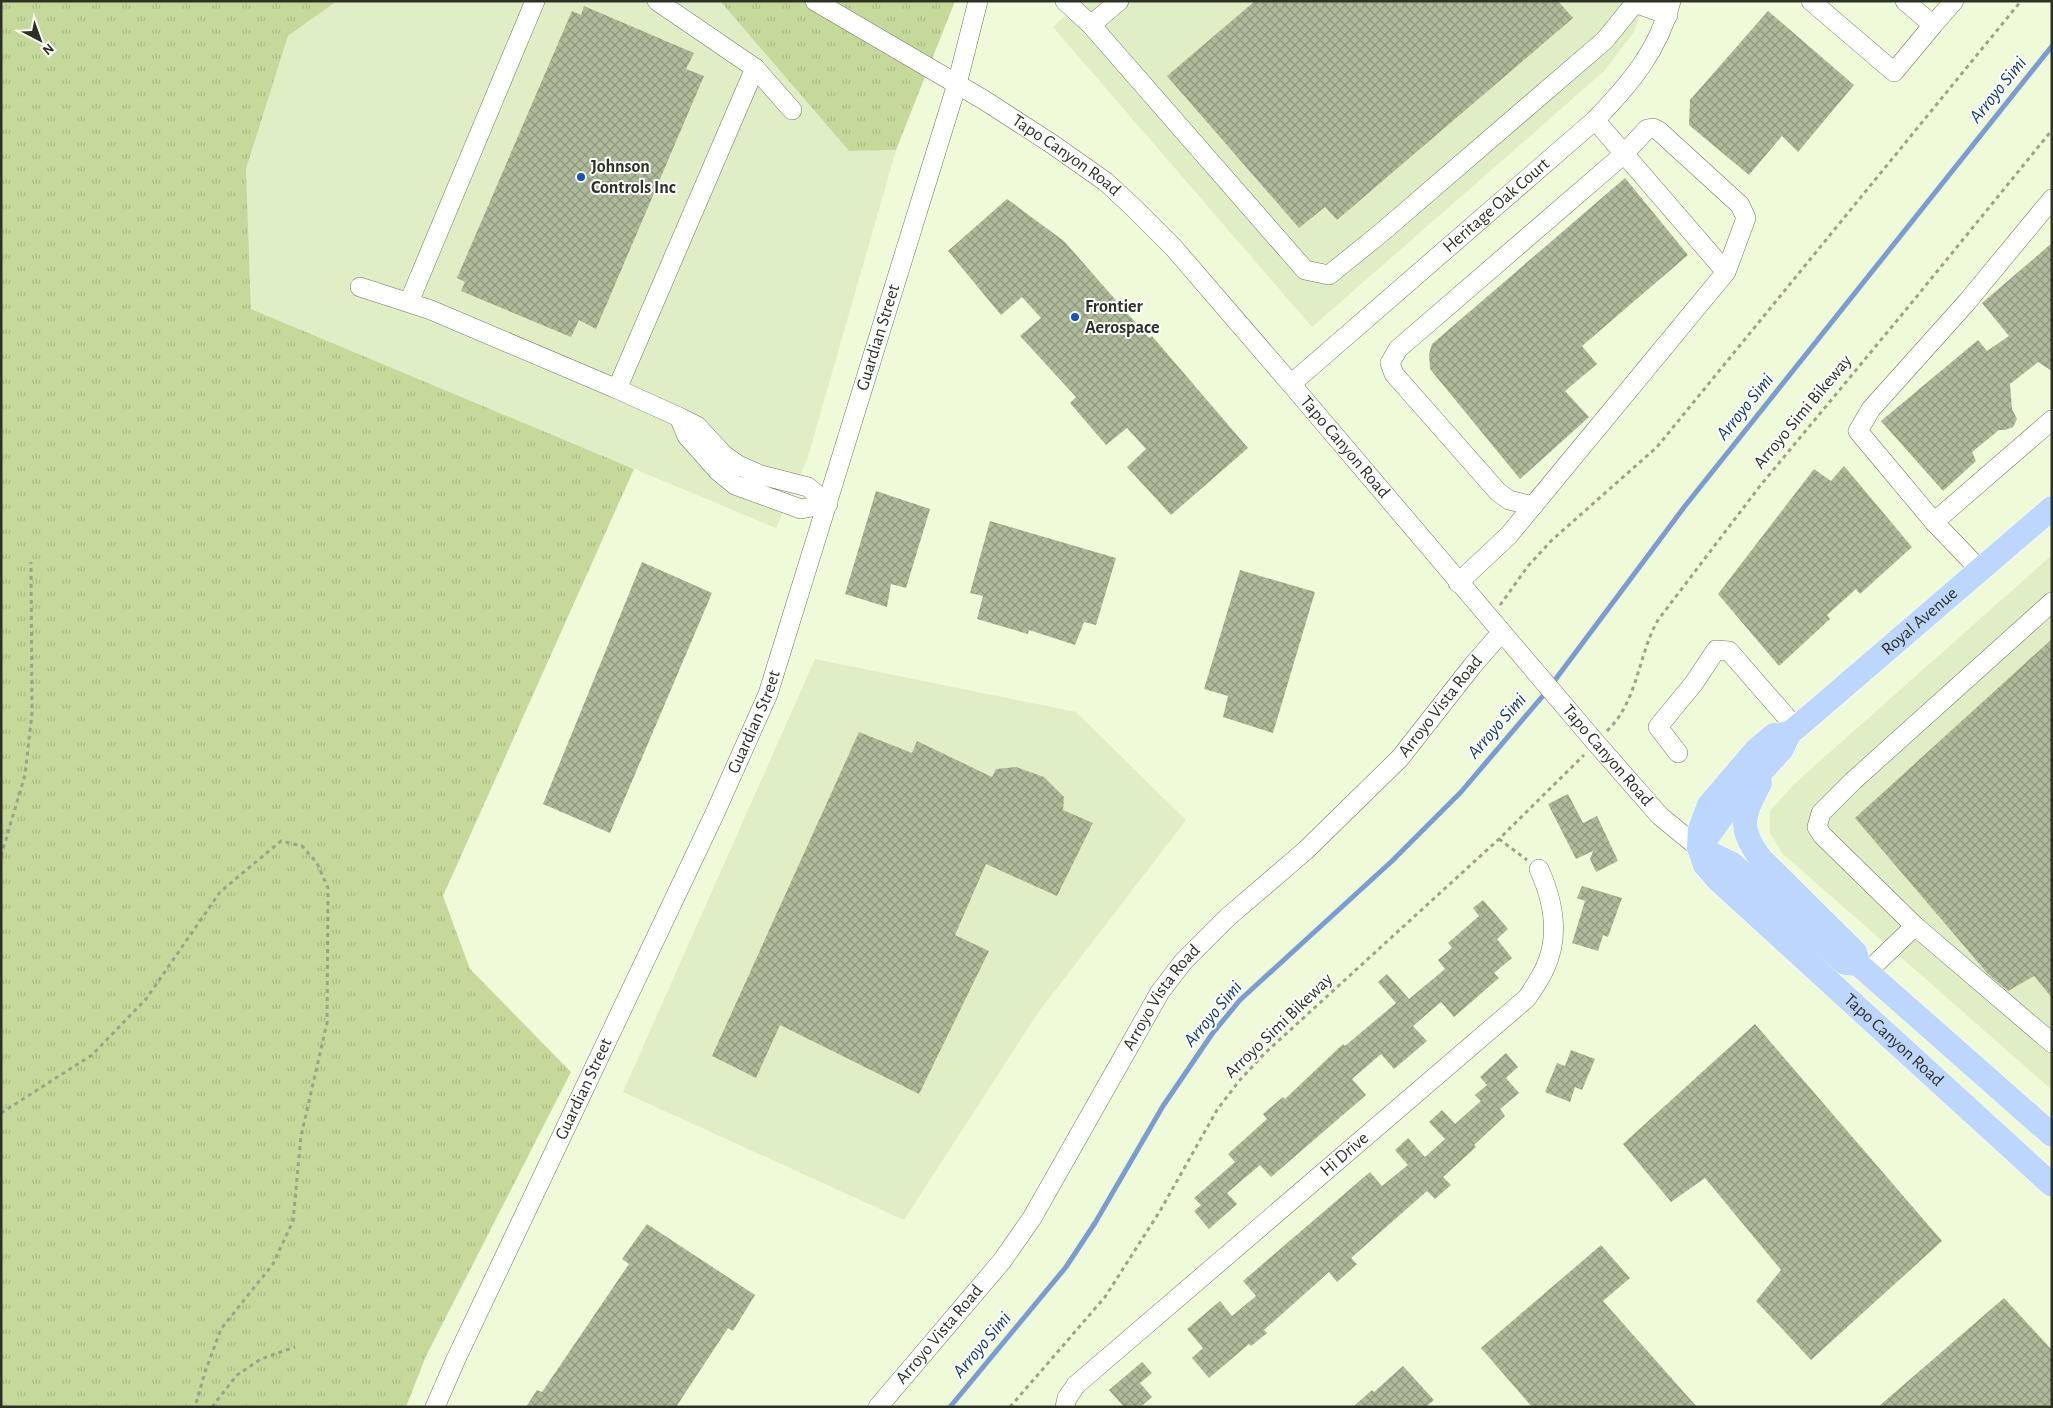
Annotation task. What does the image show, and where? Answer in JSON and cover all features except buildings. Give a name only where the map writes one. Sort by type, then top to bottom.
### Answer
[{"type":"main road","name":"Royal Avenue","points":[[1699,848],[1729,807],[1782,749],[1793,731],[2052,508]]},
{"type":"main road","name":"Royal Avenue","points":[[1699,848],[1700,829],[1709,805],[1756,750],[1774,734],[1793,731]]},
{"type":"main road","points":[[1769,764],[1748,808],[1745,828],[1749,842],[1761,859],[1855,952],[1863,968]]},
{"type":"main road","name":"Tapo Canyon Road","points":[[1699,848],[1731,863],[1845,963],[1863,968],[2052,1135]]},
{"type":"main road","name":"Tapo Canyon Road","points":[[1699,848],[1705,865],[1718,880],[2051,1183]]},
{"type":"street","points":[[409,302],[535,1]]},
{"type":"street","points":[[657,1],[754,68],[792,110]]},
{"type":"street","name":"Tapo Canyon Road","points":[[815,1],[957,84],[1052,144],[1106,182],[1135,209],[1173,247],[1501,634],[1660,816],[1699,848]]},
{"type":"street","name":"Guardian Street","points":[[435,1407],[456,1358],[715,813],[768,694],[957,84],[978,1]]},
{"type":"street","points":[[1064,1],[1091,26],[1304,270],[1329,275],[1381,233],[1605,40],[1634,2],[1669,8]]},
{"type":"street","points":[[1091,26],[1119,1]]},
{"type":"street","points":[[1811,1],[1894,72],[1954,1]]},
{"type":"street","points":[[1905,1],[1933,25]]},
{"type":"street","name":"Heritage Oak Court","points":[[1291,384],[1595,120],[1630,83],[1650,54],[1669,8]]},
{"type":"street","points":[[617,389],[754,68]]},
{"type":"street","points":[[1595,120],[1726,272]]},
{"type":"street","points":[[1458,583],[1509,535],[1533,506],[1726,272],[1746,218],[1740,205],[1659,131],[1653,128],[1647,129],[1624,154],[1398,350],[1390,363],[1394,374],[1498,492],[1509,500],[1533,506]]},
{"type":"street","points":[[1980,570],[1934,522],[1858,431],[1872,409],[1968,302],[2052,199]]},
{"type":"street","points":[[360,287],[431,310],[617,389],[680,418],[697,426],[724,455],[738,465],[761,475],[808,488],[828,504]]},
{"type":"street","points":[[1934,522],[2052,420]]},
{"type":"street","points":[[2052,602],[1853,782],[1821,813],[1817,827],[1822,835],[1915,926],[2052,1044]]},
{"type":"street","name":"Arroyo Vista Road","points":[[878,1407],[1002,1261],[1032,1218],[1160,992],[1182,962],[1228,917],[1305,851],[1400,758],[1472,665],[1501,634]]},
{"type":"street","points":[[1678,753],[1658,727],[1694,683],[1716,650],[1729,651],[1793,731]]},
{"type":"street","name":"Hi Drive","points":[[1065,1407],[1067,1398],[1076,1385],[1527,998],[1545,967],[1553,939],[1554,923],[1548,890],[1539,869]]},
{"type":"street","points":[[1863,968],[1915,926]]},
{"type":"path","points":[[1488,617],[1502,604],[1528,566],[1552,540],[1657,447],[2021,1]]},
{"type":"path","name":"Arroyo Simi Bikeway","points":[[1607,730],[1619,716],[1630,696],[1652,631],[1658,620],[1760,486],[2052,130]]},
{"type":"path","points":[[1,856],[25,775],[32,713],[31,562]]},
{"type":"path","name":"Arroyo Simi Bikeway","points":[[1010,1407],[1105,1297],[1160,1211],[1217,1110],[1239,1081],[1271,1048],[1499,839],[1583,756]]},
{"type":"path","points":[[1499,839],[1539,869]]},
{"type":"path","points":[[1,1113],[92,1055],[146,1000],[220,892],[281,841],[302,846],[317,862],[328,888],[326,1023],[301,1136],[294,1221],[273,1264],[221,1329],[205,1372],[195,1407]]},
{"type":"path","points":[[212,1407],[237,1375],[260,1359],[295,1347]]},
{"type":"shaded area","points":[[337,1],[720,1],[849,151],[896,150],[807,460],[776,528],[251,309],[246,169],[288,36]]},
{"type":"shaded area","points":[[1082,1],[1644,1],[1634,32],[1604,71],[1312,327],[1053,27]]},
{"type":"shaded area","points":[[2052,555],[2052,1090],[1782,853],[1770,833],[1770,811],[1793,785]]},
{"type":"shaded area","points":[[815,659],[1076,712],[1186,820],[1037,1014],[904,1220],[623,1092]]},
{"type":"green space","points":[[1,1],[337,1],[288,36],[246,169],[251,309],[634,469],[443,896],[470,969],[571,1072],[426,1356],[406,1407],[1,1407]]},
{"type":"green space","points":[[720,1],[955,1],[896,150],[849,151]]},
{"type":"waterway","name":"Arroyo Simi","points":[[1552,684],[1685,506],[2052,46]]},
{"type":"waterway","name":"Arroyo Simi","points":[[950,1407],[1066,1267],[1095,1223],[1163,1106],[1212,1034],[1240,1000],[1392,861],[1461,792],[1547,691]]},
{"type":"place","name":"Johnson Controls Inc","points":[[581,177]]},
{"type":"place","name":"Frontier Aerospace","points":[[1075,317]]}]
